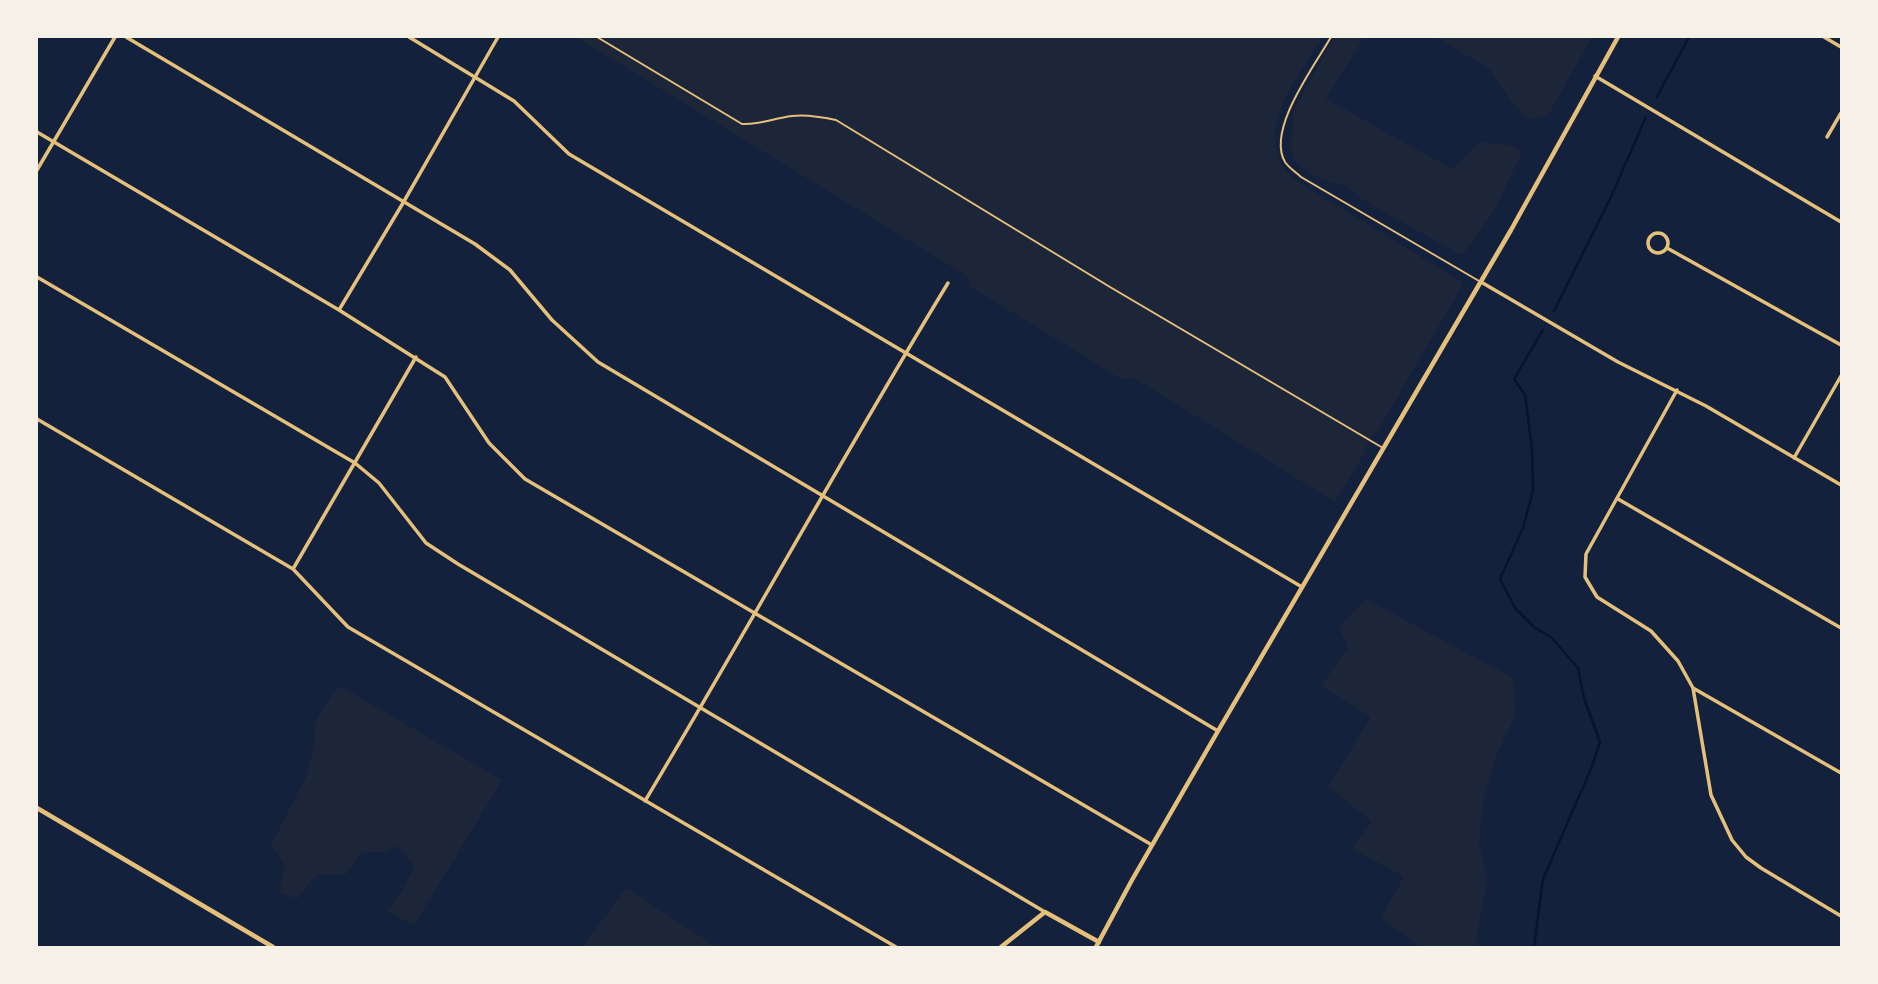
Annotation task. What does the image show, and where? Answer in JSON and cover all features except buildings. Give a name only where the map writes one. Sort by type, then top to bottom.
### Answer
[{"type":"main road","points":[[1001,947],[1045,912],[1097,944],[1218,730],[1480,282],[1618,37]]},
{"type":"main road","points":[[37,808],[273,947]]},
{"type":"street","points":[[37,170],[116,37]]},
{"type":"street","points":[[126,37],[475,244],[510,270],[552,320],[598,362],[1218,730]]},
{"type":"street","points":[[409,37],[514,101],[569,153],[1303,588]]},
{"type":"street","points":[[338,310],[498,37]]},
{"type":"street","points":[[1824,37],[1841,47]]},
{"type":"street","points":[[1595,76],[1841,222]]},
{"type":"street","points":[[1827,137],[1841,113]]},
{"type":"street","points":[[37,132],[446,377],[489,443],[525,479],[1152,845]]},
{"type":"street","points":[[1657,232],[1668,239],[1667,248],[1659,253],[1651,250],[1647,243],[1657,232]]},
{"type":"street","points":[[1667,248],[1841,345]]},
{"type":"street","points":[[37,277],[355,463],[379,483],[426,543],[458,564],[1045,912]]},
{"type":"street","points":[[1480,282],[1618,362],[1678,390],[1841,485]]},
{"type":"street","points":[[645,801],[702,708],[906,351],[948,283]]},
{"type":"street","points":[[293,569],[416,357]]},
{"type":"street","points":[[1794,458],[1841,376]]},
{"type":"street","points":[[1678,390],[1586,554],[1585,577],[1597,597],[1651,631],[1678,661],[1693,688],[1711,795],[1732,839],[1760,869],[1841,916]]},
{"type":"street","points":[[37,419],[293,569],[348,627],[896,947]]},
{"type":"street","points":[[1618,499],[1841,628]]},
{"type":"street","points":[[1693,688],[1841,774]]},
{"type":"lane","points":[[597,37],[742,124],[754,125],[792,116],[836,120],[1110,287],[1383,448]]},
{"type":"lane","points":[[1331,37],[1286,115],[1281,142],[1285,162],[1301,177],[1480,282]]},
{"type":"shaded area","points":[[576,37],[1322,37],[1290,88],[1282,106],[1276,142],[1280,160],[1292,178],[1462,282],[1462,286],[1335,502],[1134,378],[1121,379],[968,285],[970,278]]},
{"type":"shaded area","points":[[1334,37],[1364,37],[1326,99],[1452,169],[1480,142],[1510,145],[1522,152],[1495,209],[1464,253],[1457,253],[1363,200],[1347,187],[1314,176],[1294,161],[1291,147],[1294,110]]},
{"type":"shaded area","points":[[1435,37],[1592,37],[1548,115],[1527,119],[1489,68]]},
{"type":"shaded area","points":[[1366,599],[1513,678],[1515,715],[1496,757],[1483,801],[1479,842],[1487,881],[1476,941],[1482,944],[1474,947],[1421,947],[1381,918],[1404,876],[1352,849],[1372,821],[1328,787],[1371,717],[1321,686],[1348,648],[1339,628]]},
{"type":"shaded area","points":[[340,686],[502,780],[414,926],[387,911],[403,889],[414,866],[396,846],[387,852],[362,852],[345,875],[316,875],[297,899],[278,891],[284,866],[271,845],[306,777],[314,747],[316,720]]},
{"type":"shaded area","points":[[626,888],[717,947],[582,947]]},
{"type":"waterway","points":[[1657,97],[1689,37]]},
{"type":"waterway","points":[[1554,311],[1610,199],[1646,117]]},
{"type":"waterway","points":[[1534,947],[1543,879],[1600,742],[1584,698],[1578,668],[1551,637],[1535,628],[1515,608],[1500,579],[1523,528],[1533,491],[1532,449],[1525,395],[1514,379],[1543,330]]}]
